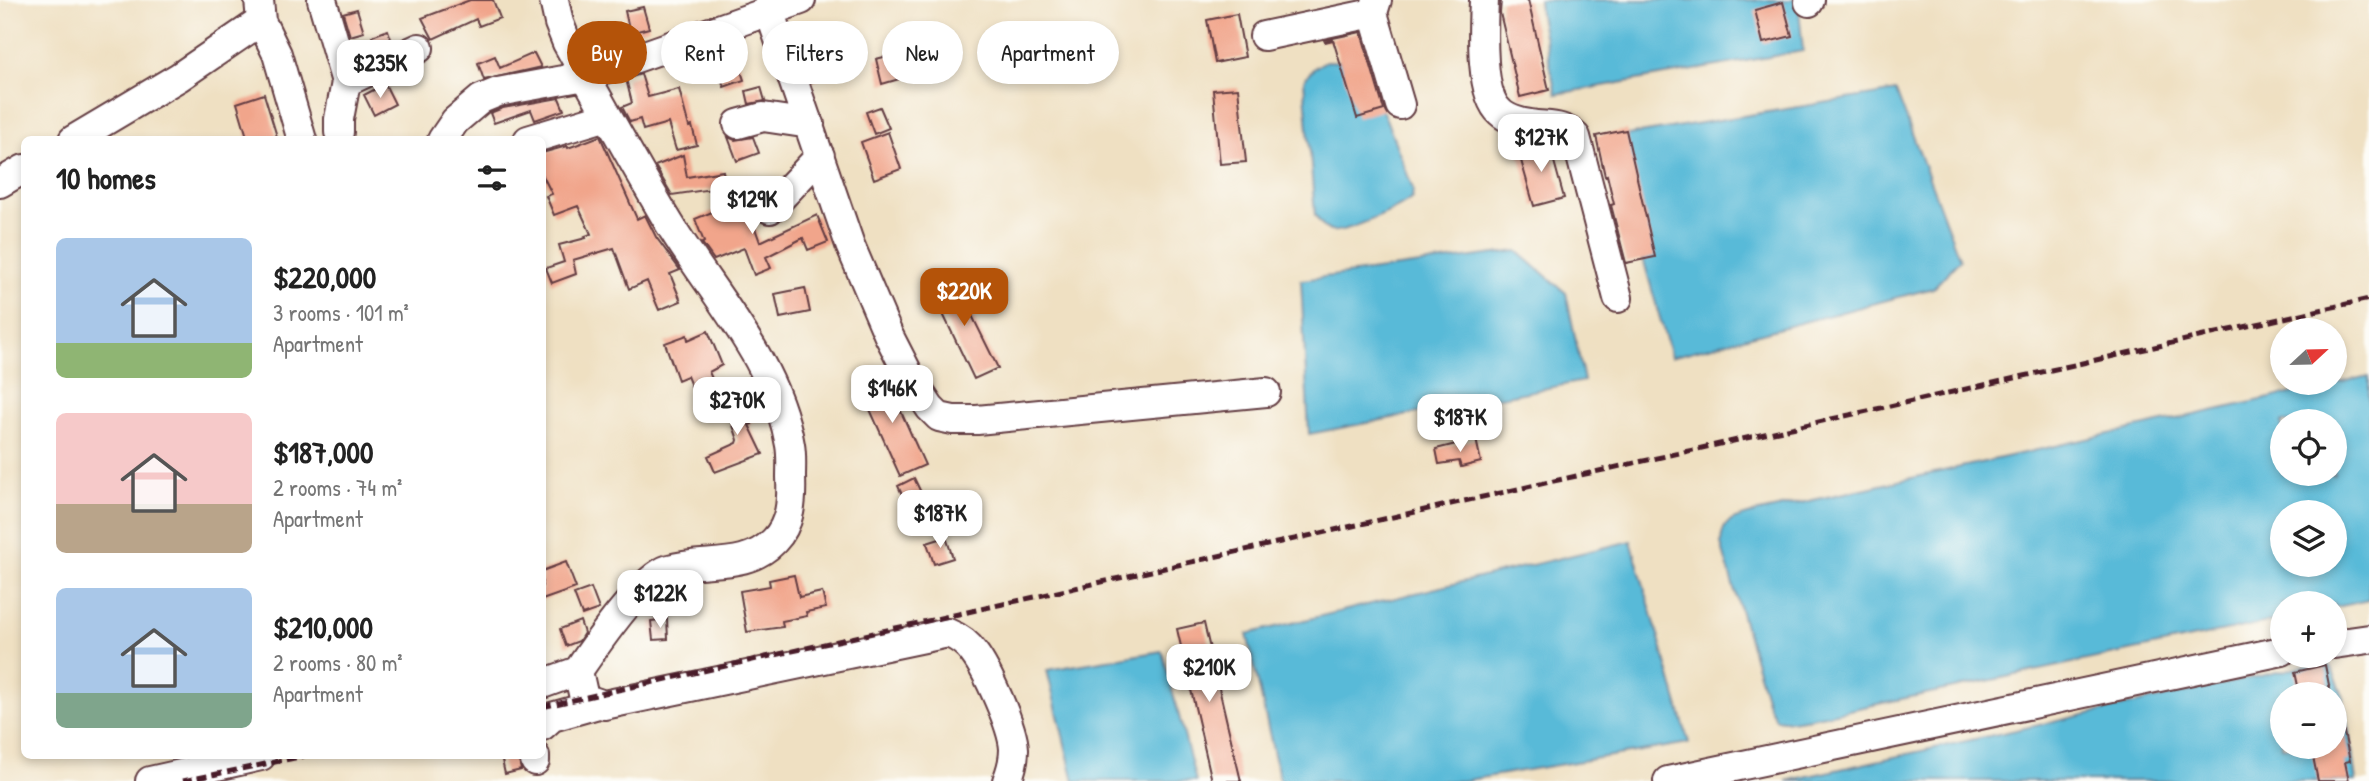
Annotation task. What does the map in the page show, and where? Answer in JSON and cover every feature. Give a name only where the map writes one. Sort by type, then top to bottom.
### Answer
[{"type":"street","points":[[323,0],[346,82],[339,132]]},
{"type":"street","points":[[554,0],[559,23],[567,39]]},
{"type":"street","points":[[647,53],[770,6],[801,0]]},
{"type":"street","points":[[1484,0],[1482,52],[1494,106],[1507,117],[1528,124],[1567,129],[1576,137],[1618,298]]},
{"type":"street","points":[[770,6],[850,245],[888,334],[911,379],[939,417],[977,420],[1266,392]]},
{"type":"street","points":[[1264,36],[1375,6],[1400,105]]},
{"type":"street","points":[[80,136],[179,77],[260,10],[301,136]]},
{"type":"street","points":[[346,82],[419,48]]},
{"type":"street","points":[[445,136],[455,121],[481,99],[498,92],[567,79]]},
{"type":"street","points":[[546,683],[578,671],[614,619],[657,574],[668,569],[737,561],[755,556],[774,541],[787,523],[792,495],[790,446],[768,379],[738,326],[675,234],[589,84]]},
{"type":"street","points":[[541,136],[607,116]]},
{"type":"street","points":[[738,124],[762,117],[810,124]]},
{"type":"street","points":[[770,209],[820,156]]},
{"type":"street","points":[[0,183],[21,171]]},
{"type":"street","points":[[546,722],[552,717],[598,705],[948,633],[957,636],[974,652],[988,677],[1014,748],[1007,781]]},
{"type":"street","points":[[2347,642],[2369,639]]},
{"type":"street","points":[[1668,781],[2270,654]]},
{"type":"street","points":[[578,671],[584,698],[598,705]]},
{"type":"street","points":[[150,781],[248,759]]},
{"type":"water","points":[[1539,0],[1798,0],[1803,51],[1556,94]]},
{"type":"water","points":[[1326,61],[1360,62],[1413,189],[1412,198],[1397,208],[1359,225],[1337,231],[1328,230],[1315,215],[1304,80],[1314,68]]},
{"type":"water","points":[[1896,91],[1960,260],[1933,288],[1671,357],[1609,138]]},
{"type":"water","points":[[1517,251],[1566,293],[1584,381],[1309,434],[1301,280]]},
{"type":"water","points":[[2369,376],[2369,600],[2347,605],[2347,591],[2270,591],[2270,622],[1791,721],[1776,719],[1768,705],[1721,544],[1726,525],[1735,519],[2279,396],[2347,396],[2347,381]]},
{"type":"water","points":[[1631,541],[1689,743],[1462,781],[1280,781],[1247,634]]},
{"type":"water","points":[[1162,651],[1196,781],[1074,781],[1047,670]]},
{"type":"water","points":[[2296,668],[2331,668],[2338,682],[2270,682],[2270,759],[2347,759],[2347,715],[2356,781],[1786,781]]},
{"type":"building","points":[[470,0],[493,0],[500,18],[479,26],[476,19],[433,39],[422,18]]},
{"type":"building","points":[[1501,0],[1528,0],[1549,90],[1520,97],[1500,13]]},
{"type":"building","points":[[1783,2],[1792,36],[1763,43],[1755,10]]},
{"type":"building","points":[[643,7],[647,21],[627,21],[625,11]]},
{"type":"building","points":[[357,9],[364,32],[350,36],[343,13]]},
{"type":"building","points":[[1237,14],[1245,57],[1215,63],[1207,20]]},
{"type":"building","points":[[388,30],[392,42],[376,49],[372,36]]},
{"type":"building","points":[[1361,32],[1384,110],[1357,118],[1333,40],[1324,40]]},
{"type":"building","points":[[534,53],[541,67],[484,80],[478,63],[495,56],[500,68]]},
{"type":"building","points":[[882,58],[882,84],[876,59]]},
{"type":"building","points":[[385,84],[395,104],[374,115],[364,95]]},
{"type":"building","points":[[627,84],[644,84],[648,97],[679,89],[689,127],[692,126],[697,145],[676,150],[668,123],[643,130],[640,119],[630,122],[622,107],[632,103]]},
{"type":"building","points":[[761,87],[765,101],[749,104],[746,91]]},
{"type":"building","points":[[1238,88],[1246,162],[1220,164],[1213,90]]},
{"type":"building","points":[[264,94],[277,136],[247,136],[237,103]]},
{"type":"building","points":[[559,98],[564,110],[535,120],[531,110],[494,123],[490,113],[503,108]]},
{"type":"building","points":[[880,107],[889,128],[874,134],[866,112]]},
{"type":"building","points":[[1626,130],[1655,257],[1626,263],[1596,136]]},
{"type":"building","points":[[888,132],[901,169],[874,179],[861,142]]},
{"type":"building","points":[[600,136],[637,219],[645,215],[656,237],[680,270],[670,274],[681,301],[659,310],[647,281],[629,289],[614,248],[573,260],[576,274],[552,283],[546,268],[564,262],[559,245],[586,238],[585,236],[591,234],[578,206],[554,215],[546,196],[552,194],[546,182],[546,152],[567,146],[568,148]]},
{"type":"building","points":[[728,137],[735,140],[753,137],[759,153],[737,161]]},
{"type":"building","points":[[1549,143],[1564,198],[1534,206],[1518,150]]},
{"type":"building","points":[[683,155],[687,177],[723,171],[726,187],[672,195],[655,166]]},
{"type":"building","points":[[746,203],[760,242],[817,215],[828,242],[808,250],[803,238],[766,257],[771,268],[754,275],[744,248],[714,260],[702,243],[704,242],[695,219],[729,205],[730,208]]},
{"type":"building","points":[[952,275],[998,368],[974,379],[934,295],[938,293],[934,283]]},
{"type":"building","points":[[805,288],[810,312],[780,318],[775,294]]},
{"type":"building","points":[[708,331],[722,365],[709,372],[725,408],[704,417],[687,376],[678,380],[665,343],[687,335],[688,340]]},
{"type":"building","points":[[884,374],[925,465],[900,476],[859,385]]},
{"type":"building","points":[[731,389],[739,406],[745,404],[752,424],[749,425],[763,454],[715,472],[708,456],[737,443],[738,440],[722,393]]},
{"type":"building","points":[[1476,439],[1481,462],[1461,467],[1459,461],[1439,464],[1436,449]]},
{"type":"building","points":[[914,478],[927,505],[910,512],[898,486]]},
{"type":"building","points":[[946,537],[953,558],[934,564],[927,543]]},
{"type":"building","points":[[566,562],[576,588],[546,599],[546,570]]},
{"type":"building","points":[[794,575],[799,597],[822,592],[826,608],[806,612],[807,616],[782,621],[783,627],[747,632],[740,591],[770,586],[769,580]]},
{"type":"building","points":[[591,588],[599,609],[582,615],[574,594]]},
{"type":"building","points":[[667,619],[668,639],[653,640],[651,621]]},
{"type":"building","points":[[580,621],[584,633],[579,641],[566,646],[560,629]]},
{"type":"building","points":[[1204,623],[1241,781],[1212,781],[1177,629]]},
{"type":"building","points":[[2326,668],[2328,682],[2297,682],[2295,672]]},
{"type":"building","points":[[2347,747],[2350,761],[2345,762],[2349,781],[2318,781],[2313,759],[2347,759]]},
{"type":"building","points":[[502,759],[519,759],[521,770],[505,774]]},
{"type":"railway","points":[[546,706],[2369,299]]},
{"type":"railway","points":[[183,781],[289,759]]}]
